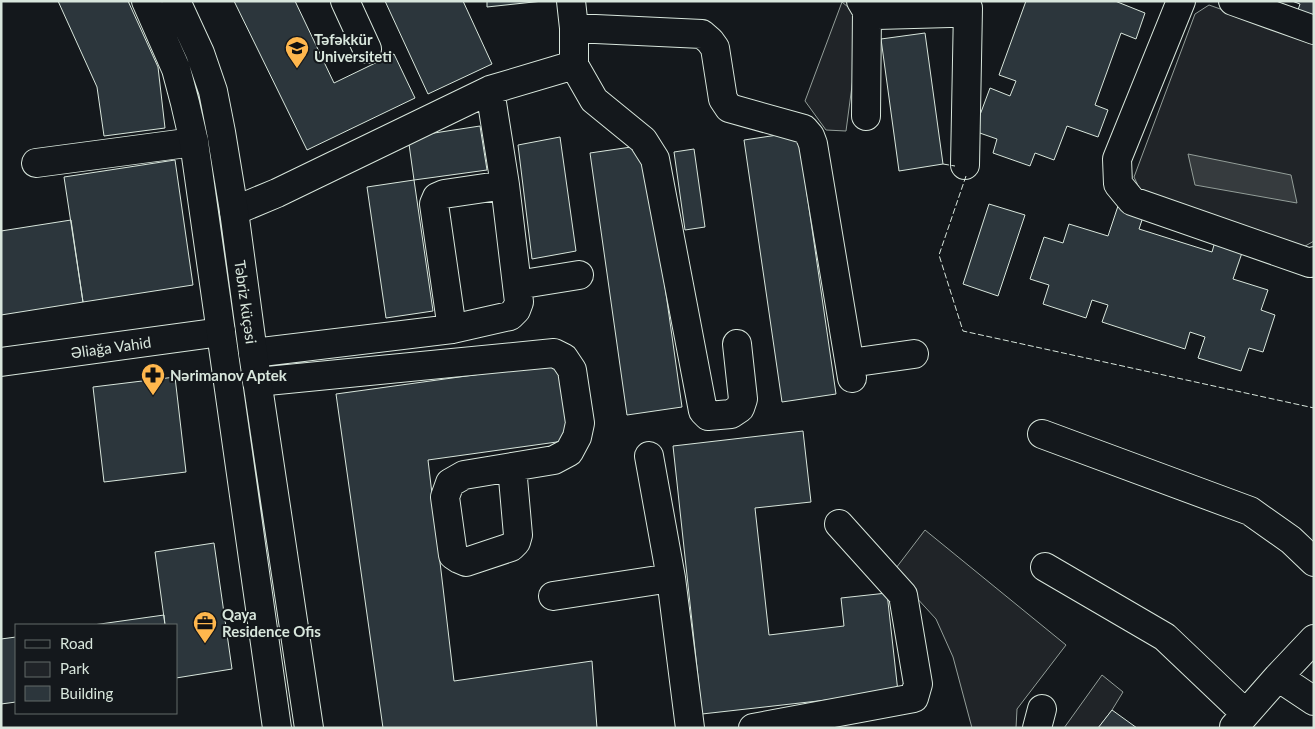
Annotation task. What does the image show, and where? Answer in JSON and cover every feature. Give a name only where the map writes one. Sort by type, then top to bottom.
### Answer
[{"type":"main road","name":"Təbriz küçəsi","points":[[146,1],[176,69],[194,142],[277,728]]},
{"type":"main road","name":"Təbriz küçəsi","points":[[176,1],[200,53],[213,91],[221,132],[234,211],[252,353],[309,728]]},
{"type":"main road","points":[[345,1],[367,49]]},
{"type":"main road","points":[[571,1],[574,28],[574,65],[594,100],[644,140],[655,159],[703,411],[708,416],[731,414],[740,408],[742,399],[736,344]]},
{"type":"main road","points":[[1181,1],[1117,159],[1118,184],[1132,201],[1310,262],[1314,261]]},
{"type":"main road","points":[[1233,1],[1314,30]]},
{"type":"main road","points":[[864,6],[876,15],[960,12],[972,5]]},
{"type":"main road","points":[[965,165],[972,5]]},
{"type":"main road","points":[[864,6],[866,116]]},
{"type":"main road","points":[[574,28],[702,34],[716,48],[723,99],[730,108],[804,129],[810,136],[813,144],[851,371],[914,354]]},
{"type":"main road","points":[[234,211],[277,193],[490,90],[574,65]]},
{"type":"main road","points":[[252,353],[452,329],[510,316],[516,310],[519,302],[517,285],[505,185],[490,90]]},
{"type":"main road","points":[[36,163],[194,142]]},
{"type":"main road","points":[[452,329],[434,204],[437,198],[444,194],[505,185]]},
{"type":"main road","points":[[517,285],[579,275]]},
{"type":"main road","name":"Əliağa Vahid","points":[[1,362],[221,332]]},
{"type":"main road","points":[[257,382],[554,353],[564,358],[572,370],[580,422],[577,437],[569,452],[554,460],[512,467]]},
{"type":"main road","points":[[1042,434],[1250,511],[1291,540],[1314,562]]},
{"type":"main road","points":[[648,456],[671,578],[690,728]]},
{"type":"main road","points":[[753,728],[914,698],[918,684],[903,595],[839,524]]},
{"type":"main road","points":[[1045,567],[1165,636],[1240,720],[1314,639]]},
{"type":"main road","points":[[553,596],[671,578]]},
{"type":"main road","points":[[1278,677],[1314,701]]},
{"type":"green space","points":[[842,2],[861,18],[846,131],[826,130],[805,101]]},
{"type":"green space","points":[[1209,5],[1314,42],[1314,241],[1300,249],[1142,194],[1134,177],[1195,14]]},
{"type":"green space","points":[[925,530],[1066,645],[1017,709],[1016,728],[972,728],[953,657],[936,619],[893,572]]},
{"type":"green space","points":[[1102,675],[1123,692],[1112,710],[1098,728],[1064,728]]},
{"type":"shaded area","points":[[1188,154],[1291,175],[1297,203],[1195,185]]},
{"type":"building","points":[[58,1],[128,1],[158,67],[165,128],[104,136],[97,87]]},
{"type":"building","name":"Təfəkkür Universiteti","points":[[234,1],[295,1],[334,83],[394,54],[415,98],[307,150]]},
{"type":"building","points":[[385,1],[463,1],[492,64],[428,94]]},
{"type":"building","points":[[487,1],[543,1],[487,7]]},
{"type":"building","points":[[1026,1],[1115,1],[1145,13],[1136,39],[1121,33],[1095,105],[1108,110],[1098,137],[1067,126],[1054,160],[1035,153],[1030,166],[993,153],[997,139],[974,131],[990,88],[1010,96],[1016,81],[999,75]]},
{"type":"building","points":[[1292,1],[1314,1],[1314,26],[1295,19],[1300,4]]},
{"type":"building","points":[[925,33],[943,164],[899,171],[881,39]]},
{"type":"building","points":[[480,126],[487,170],[414,180],[408,137]]},
{"type":"building","points":[[798,132],[836,394],[782,402],[744,140]]},
{"type":"building","points":[[560,137],[576,251],[532,259],[518,145]]},
{"type":"building","points":[[645,145],[682,407],[627,415],[590,153]]},
{"type":"building","points":[[694,149],[705,227],[685,230],[674,152]]},
{"type":"building","points":[[175,160],[193,285],[83,302],[64,177]]},
{"type":"building","points":[[414,180],[433,311],[386,318],[367,187]]},
{"type":"building","points":[[989,204],[1025,215],[998,296],[963,284]]},
{"type":"building","points":[[1118,206],[1144,214],[1139,229],[1212,252],[1216,238],[1244,247],[1233,279],[1268,290],[1261,310],[1275,315],[1263,352],[1249,348],[1241,371],[1198,358],[1205,337],[1190,332],[1185,349],[1102,322],[1108,305],[1092,300],[1086,318],[1043,304],[1049,285],[1030,279],[1044,237],[1063,243],[1069,224],[1108,236]]},
{"type":"building","points":[[71,220],[83,302],[1,315],[1,231]]},
{"type":"building","points":[[561,363],[571,440],[428,460],[454,681],[592,661],[597,728],[383,728],[336,394]]},
{"type":"building","points":[[175,377],[186,472],[104,482],[93,387]]},
{"type":"building","points":[[803,431],[811,502],[755,508],[769,635],[844,626],[841,598],[887,593],[898,692],[702,714],[673,446]]},
{"type":"building","points":[[214,543],[232,669],[178,678],[178,624],[165,624],[155,552]]},
{"type":"building","points":[[164,615],[165,624],[100,624]]},
{"type":"building","points":[[15,637],[15,702],[1,704],[1,639]]},
{"type":"building","points":[[1112,710],[1137,728],[1098,728]]},
{"type":"fence","points":[[943,164],[955,166]]},
{"type":"fence","points":[[966,176],[939,255],[963,331],[1314,408]]},
{"type":"place","name":"Təfəkkür Universiteti","points":[[297,69]]},
{"type":"place","name":"Nərimanov Aptek","points":[[153,396]]},
{"type":"place","name":"Qaya Residence Ofis","points":[[205,644]]}]
